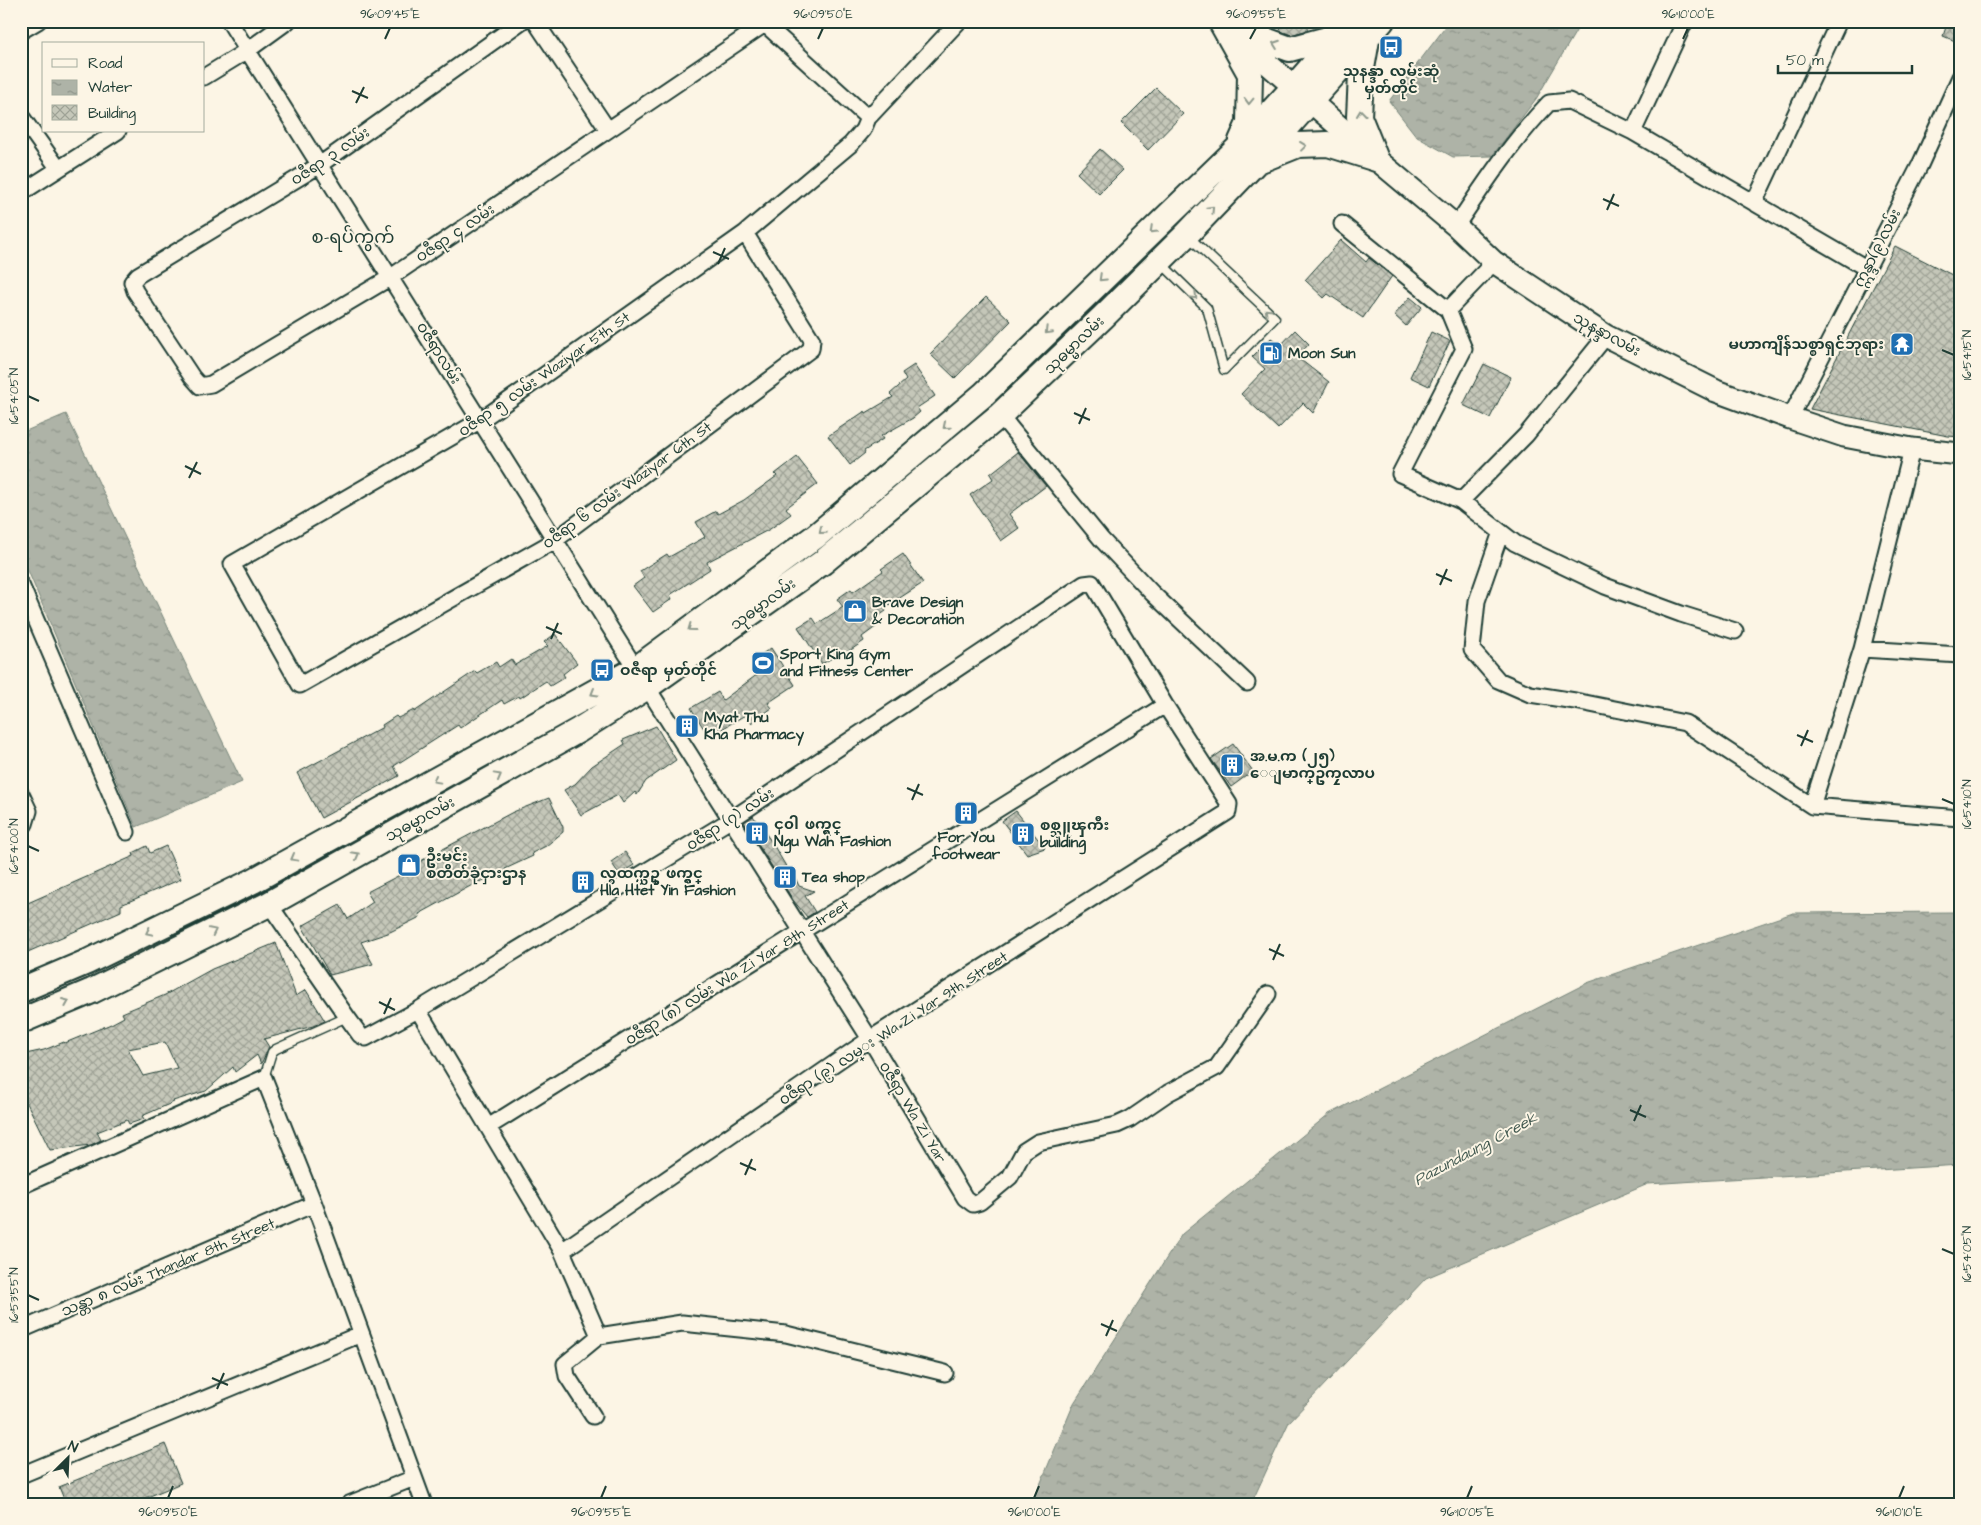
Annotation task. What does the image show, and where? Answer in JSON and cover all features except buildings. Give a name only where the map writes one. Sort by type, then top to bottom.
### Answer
[{"type":"main road","points":[[1221,23],[1290,49],[1327,39],[1363,26],[1359,117],[1376,159]]},
{"type":"main road","points":[[1221,23],[1250,74],[1248,154],[1298,145],[1328,144],[1376,159]]},
{"type":"main road","name":"သုနန္ဒာလမ်း","points":[[1221,23],[1376,159],[1456,226],[1494,262],[1606,336],[1716,391],[1790,418],[1844,436],[1912,449],[1960,454]]},
{"type":"main road","name":"သုဓမ္မာလမ်း","points":[[21,990],[87,962],[253,881],[642,678],[823,562],[1000,415],[1140,281],[1186,235],[1248,154],[1363,26]]},
{"type":"main road","name":"သုဓမ္မာလမ်း","points":[[21,1021],[92,991],[268,904],[579,730],[816,536],[983,395],[1122,259],[1248,154]]},
{"type":"street","points":[[21,32],[38,21]]},
{"type":"street","name":"ဝဇီရာလမ်း","points":[[229,21],[318,166],[391,277],[642,678]]},
{"type":"street","points":[[205,76],[248,50],[288,21]]},
{"type":"street","name":"ဝဇီရာ ၃ လမ်း","points":[[200,386],[192,377],[135,291],[132,282],[138,275],[318,166],[522,21]]},
{"type":"street","points":[[535,21],[608,130]]},
{"type":"street","name":"ဝဇီရာ ၅ လမ်း Waziyar 5th St","points":[[300,685],[232,564],[481,420],[746,233],[851,144],[863,130],[868,118],[959,21]]},
{"type":"street","points":[[1633,132],[1685,21]]},
{"type":"street","points":[[1754,203],[1839,21]]},
{"type":"street","points":[[767,23],[868,118]]},
{"type":"street","name":"ဝဇီရာ ၄ လမ်း","points":[[200,386],[211,384],[391,277],[767,23]]},
{"type":"street","name":"ဣန္ဒာ(၉)လမ်း","points":[[1790,418],[1920,164],[1960,77]]},
{"type":"street","points":[[1456,226],[1498,163],[1530,122],[1549,103],[1569,101],[1633,132],[1866,268]]},
{"type":"street","points":[[21,116],[58,168]]},
{"type":"street","points":[[21,193],[116,132]]},
{"type":"street","points":[[1342,224],[1448,310],[1464,349],[1400,474],[1461,501],[1515,543],[1605,586],[1734,631]]},
{"type":"street","name":"ဝဇီရာ ၆ လမ်း Waziyar 6th St","points":[[300,685],[554,540],[811,349],[813,345],[812,340],[746,233]]},
{"type":"street","points":[[1448,310],[1494,262]]},
{"type":"street","points":[[1461,501],[1526,435],[1606,336]]},
{"type":"street","points":[[1000,415],[1102,540],[1152,593],[1247,683]]},
{"type":"street","points":[[1812,806],[1862,649],[1912,449]]},
{"type":"street","points":[[1501,532],[1477,601],[1472,650],[1498,680],[1530,694],[1684,723],[1812,806],[1960,818]]},
{"type":"street","name":"၀ဇီရာ (၇) လမ်း","points":[[347,1017],[360,1034],[366,1038],[418,1010],[732,819],[1084,584],[1092,583],[1165,705]]},
{"type":"street","points":[[21,585],[127,832]]},
{"type":"street","points":[[1862,649],[1960,655]]},
{"type":"street","name":"၀ဇီရာ Wa Zi Yar","points":[[642,678],[870,1039],[965,1198],[973,1204],[980,1202],[1010,1177],[1024,1151],[1038,1142],[1117,1125],[1130,1119],[1168,1093],[1216,1067],[1268,994]]},
{"type":"street","name":"၀ဇီရာ (၉) လမ္း Wa Zi Yar 9th Street","points":[[562,1251],[870,1039],[1228,812],[1229,804],[1165,705]]},
{"type":"street","name":"၀ဇီရာ (၈) လမ်း Wa Zi Yar 8th Street","points":[[488,1127],[1165,705]]},
{"type":"street","points":[[21,794],[29,811],[23,825]]},
{"type":"street","points":[[268,904],[347,1017]]},
{"type":"street","points":[[418,1010],[562,1251],[599,1336]]},
{"type":"street","points":[[21,1186],[264,1078],[314,1204],[424,1504]]},
{"type":"street","name":"သန္တာ ၈ လမ်း Thandar 8th Street","points":[[21,1330],[314,1204]]},
{"type":"street","points":[[593,1416],[567,1376],[565,1364],[599,1336],[682,1323],[786,1334],[945,1373]]},
{"type":"street","points":[[21,1475],[361,1334]]},
{"type":"street","points":[[349,1504],[414,1478]]},
{"type":"lane","points":[[1160,261],[1207,308],[1224,370],[1274,318],[1186,235]]},
{"type":"lane","points":[[264,1078],[272,1052],[276,1049],[347,1017]]},
{"type":"water","points":[[1450,21],[1582,21],[1536,99],[1492,156],[1453,157],[1417,137],[1389,101]]},
{"type":"water","points":[[66,414],[242,782],[136,827],[21,554],[21,433]]},
{"type":"water","name":"Pazundaung Creek","points":[[1960,912],[1960,1165],[1648,1184],[1426,1278],[1289,1422],[1251,1504],[1032,1504],[1074,1403],[1182,1234],[1329,1114],[1587,983],[1793,913]]},
{"type":"place","name":"သုနန္ဒာ လမ်းဆုံ မှတ်တိုင်","points":[[1391,47]]},
{"type":"place","name":"မဟာကျိန်သစ္စာရှင်ဘုရား","points":[[1902,344]]},
{"type":"place","name":"Moon Sun","points":[[1271,353]]},
{"type":"place","name":"Brave Design & Decoration","points":[[855,611]]},
{"type":"place","name":"Sport King Gym and Fitness Center","points":[[763,663]]},
{"type":"place","name":"ဝဇီရာ မှတ်တိုင်","points":[[602,670]]},
{"type":"place","name":"Myat Thu Kha Pharmacy","points":[[687,726]]},
{"type":"place","name":"အ.မ.က (၂၅) ေျမာက္ဥကၠလာပ","points":[[1232,765]]},
{"type":"place","name":"For You footwear","points":[[966,813]]},
{"type":"place","name":"ငု၀ါ ဖက္ရွင္ Ngu Wah Fashion","points":[[757,833]]},
{"type":"place","name":"စစ္သူၾကီး building","points":[[1023,834]]},
{"type":"place","name":"ဦးမင်း စတိတ်ခုံငှားဌာန","points":[[409,865]]},
{"type":"place","name":"Tea shop","points":[[785,877]]},
{"type":"place","name":"လွထက္ယဥ္ ဖက္ရွင္ Hla Htet Yin Fashion","points":[[583,882]]},
{"type":"district","name":"စ-ရပ်ကွက်","points":[[353,237]]}]
